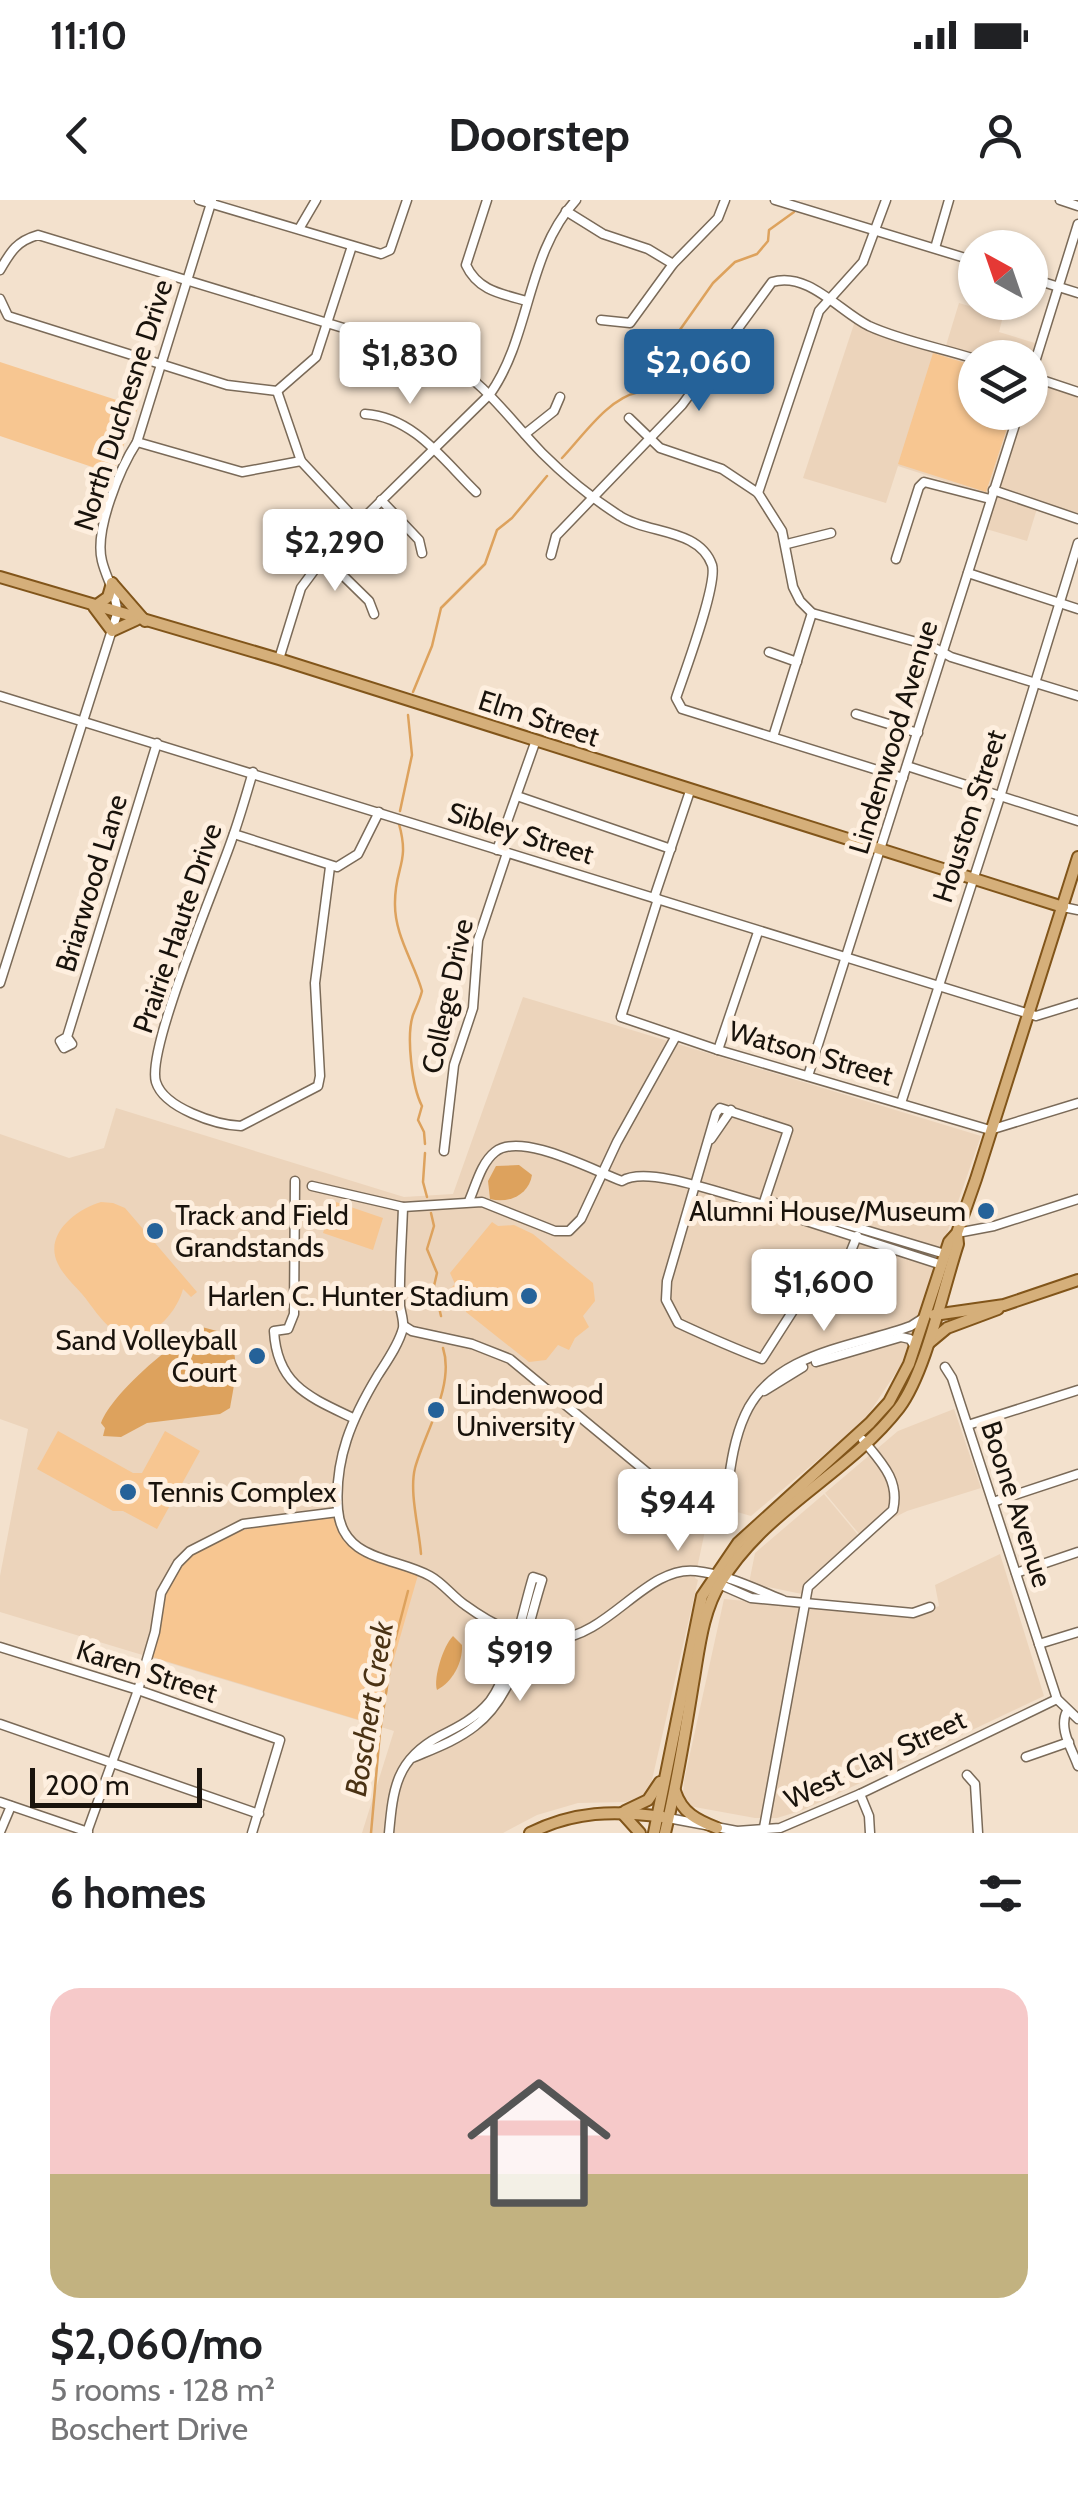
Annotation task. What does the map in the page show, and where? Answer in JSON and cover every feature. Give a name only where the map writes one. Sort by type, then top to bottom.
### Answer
[{"type":"main road","name":"Elm Street","points":[[0,577],[279,660],[973,881],[1063,906]]},
{"type":"main road","points":[[112,583],[141,621],[112,631],[94,607],[108,597],[112,583]]},
{"type":"main road","points":[[932,1318],[944,1259],[957,1233],[1078,857]]},
{"type":"main road","points":[[1039,900],[1057,926]]},
{"type":"main road","points":[[654,1833],[675,1790],[704,1624],[718,1580],[738,1542],[862,1439],[898,1389],[932,1318],[958,1244],[957,1233]]},
{"type":"main road","points":[[920,1347],[947,1328],[997,1306],[1078,1280]]},
{"type":"main road","points":[[944,1284],[949,1300],[960,1307],[997,1306]]},
{"type":"main road","points":[[932,1318],[997,1306]]},
{"type":"main road","points":[[665,1833],[663,1817],[670,1757],[694,1622],[702,1596],[718,1580]]},
{"type":"main road","points":[[640,1833],[622,1812],[648,1800],[658,1789],[670,1757]]},
{"type":"main road","points":[[675,1790],[682,1807],[694,1818],[717,1828]]},
{"type":"main road","name":"West Clay Street","points":[[530,1833],[562,1819],[606,1811],[663,1817]]},
{"type":"main road","points":[[705,1833],[717,1828]]},
{"type":"street","points":[[199,200],[381,254],[390,250],[407,200]]},
{"type":"street","points":[[299,229],[316,200]]},
{"type":"street","points":[[487,200],[466,265],[483,287],[528,302]]},
{"type":"street","points":[[279,660],[301,588],[324,557],[490,394],[505,372],[550,234],[576,200]]},
{"type":"street","points":[[601,320],[630,323],[673,264],[718,218],[724,200]]},
{"type":"street","points":[[775,200],[958,255]]},
{"type":"street","points":[[758,493],[819,311],[863,262],[886,200]]},
{"type":"street","points":[[935,248],[948,200]]},
{"type":"street","points":[[1060,200],[1078,206]]},
{"type":"street","name":"North Duchesne Drive","points":[[0,983],[117,614],[112,583],[102,560],[102,534],[122,468],[137,442],[212,202]]},
{"type":"street","points":[[566,211],[603,234],[648,249],[673,264]]},
{"type":"street","points":[[1041,340],[1078,224]]},
{"type":"street","points":[[0,270],[12,248],[38,235],[442,358],[490,394],[543,454],[594,497],[628,521],[687,539],[705,552],[710,560],[712,583],[676,698],[682,708],[903,778]]},
{"type":"street","points":[[0,299],[8,316],[227,386],[277,392],[316,357],[352,246]]},
{"type":"street","points":[[551,555],[556,536],[682,405],[772,282],[786,281],[832,298],[868,325],[958,353]]},
{"type":"street","points":[[1048,283],[1078,294]]},
{"type":"street","points":[[1048,383],[1078,392]]},
{"type":"street","points":[[277,392],[301,461],[358,522]]},
{"type":"street","points":[[525,434],[554,411],[560,396]]},
{"type":"street","points":[[365,414],[384,415],[412,428],[476,492]]},
{"type":"street","points":[[629,418],[660,448],[722,469],[758,493],[787,544],[800,601],[812,613],[1078,696]]},
{"type":"street","name":"Lindenwood Avenue","points":[[808,1076],[1013,430]]},
{"type":"street","points":[[137,442],[242,472],[301,461]]},
{"type":"street","points":[[896,558],[918,487],[924,482],[1078,518]]},
{"type":"street","points":[[380,500],[418,540],[422,553]]},
{"type":"street","points":[[787,544],[831,533]]},
{"type":"street","name":"Houston Street","points":[[901,1102],[1078,543]]},
{"type":"street","points":[[324,557],[369,602],[374,614]]},
{"type":"street","points":[[968,574],[1078,610]]},
{"type":"street","points":[[773,737],[812,613]]},
{"type":"street","points":[[769,652],[796,662]]},
{"type":"street","name":"Sibley Street","points":[[0,696],[1028,1014]]},
{"type":"street","points":[[90,702],[96,716],[108,728]]},
{"type":"street","points":[[856,714],[918,732]]},
{"type":"street","points":[[497,850],[536,740]]},
{"type":"street","name":"Briarwood Lane","points":[[67,1037],[157,743]]},
{"type":"street","points":[[907,766],[1078,821]]},
{"type":"street","name":"Prairie Haute Drive","points":[[252,772],[156,1057],[156,1080],[174,1105],[241,1126],[318,1086],[316,966],[330,867]]},
{"type":"street","points":[[656,899],[690,791]]},
{"type":"street","points":[[516,796],[671,849]]},
{"type":"street","points":[[234,834],[330,867],[346,864],[358,854],[378,812]]},
{"type":"street","name":"College Drive","points":[[444,1151],[454,1064],[473,1008],[478,940],[507,852]]},
{"type":"street","name":"Watson Street","points":[[656,899],[620,1018],[990,1130]]},
{"type":"street","points":[[1063,906],[1078,910]]},
{"type":"street","points":[[718,1050],[758,932]]},
{"type":"street","points":[[1028,1014],[1036,1016],[1078,1003]]},
{"type":"street","points":[[312,1186],[403,1207],[482,1202],[555,1231],[569,1231],[581,1219],[609,1158],[676,1036]]},
{"type":"street","points":[[990,1130],[1078,1103]]},
{"type":"street","points":[[765,1205],[788,1130],[730,1110],[718,1110],[667,1281],[666,1300],[682,1326],[762,1358],[796,1306],[839,1282],[857,1236]]},
{"type":"street","points":[[465,1202],[488,1159],[503,1147],[526,1146],[590,1166],[622,1181],[642,1174],[676,1179],[765,1205],[774,1203],[944,1259]]},
{"type":"street","points":[[590,1166],[609,1158]]},
{"type":"street","points":[[295,1181],[294,1314],[288,1329],[274,1331],[275,1348],[280,1364],[297,1388],[352,1418]]},
{"type":"street","points":[[957,1233],[1078,1200]]},
{"type":"street","points":[[765,1205],[770,1210],[944,1259]]},
{"type":"street","points":[[403,1207],[400,1306],[404,1326],[352,1418],[339,1467],[338,1512],[346,1534],[358,1548],[430,1576],[465,1606],[520,1634],[541,1639],[575,1636],[600,1624],[647,1586],[696,1571],[783,1600],[913,1612],[930,1607]]},
{"type":"street","points":[[404,1326],[472,1344],[510,1359],[649,1474],[679,1487],[726,1499],[745,1414],[766,1383],[787,1368],[932,1318]]},
{"type":"street","points":[[760,1393],[797,1369],[885,1340],[905,1337],[920,1347]]},
{"type":"street","name":"Boone Avenue","points":[[945,1368],[952,1378],[1058,1699],[1078,1719]]},
{"type":"street","points":[[968,1425],[1078,1390]]},
{"type":"street","points":[[763,1832],[808,1587],[892,1510],[896,1497],[893,1482],[862,1439]]},
{"type":"street","points":[[993,1502],[1078,1474]]},
{"type":"street","points":[[0,1802],[90,1832],[138,1690],[166,1578],[190,1550],[243,1524],[338,1512]]},
{"type":"street","points":[[1016,1573],[1078,1552]]},
{"type":"street","points":[[390,1833],[396,1781],[412,1758],[457,1738],[487,1716],[507,1688],[538,1578]]},
{"type":"street","points":[[1039,1644],[1078,1632]]},
{"type":"street","name":"Karen Street","points":[[0,1647],[280,1740],[258,1814]]},
{"type":"street","name":"West Clay Street","points":[[663,1817],[763,1832],[800,1821],[1058,1699]]},
{"type":"street","points":[[1068,1711],[1063,1723],[1078,1766]]},
{"type":"street","points":[[0,1724],[258,1814],[252,1833]]},
{"type":"street","points":[[1026,1758],[1069,1742]]},
{"type":"street","points":[[967,1776],[975,1784],[978,1833]]},
{"type":"street","points":[[860,1794],[869,1816],[870,1833]]},
{"type":"street","points":[[0,1832],[11,1806]]},
{"type":"shaded area","points":[[958,306],[958,320],[1002,320],[999,332],[1025,340],[958,340],[958,430],[1048,430],[1048,386],[1078,395],[1078,513],[1039,502],[1027,541],[986,529],[995,499],[898,466],[886,503],[803,478],[855,321],[869,330],[944,352]]},
{"type":"shaded area","points":[[933,353],[958,361],[958,430],[1006,430],[986,492],[898,464]]},
{"type":"shaded area","points":[[0,362],[138,407],[113,474],[0,436]]},
{"type":"shaded area","name":"Lindenwood University","points":[[523,997],[981,1136],[901,1365],[864,1421],[751,1516],[675,1494],[674,1500],[710,1507],[695,1578],[698,1580],[649,1793],[626,1802],[578,1803],[537,1815],[503,1833],[362,1833],[394,1731],[0,1612],[0,1576],[28,1429],[0,1419],[0,1134],[69,1158],[104,1148],[116,1108],[404,1197],[453,1194]]},
{"type":"shaded area","points":[[519,1165],[532,1175],[523,1192],[511,1199],[490,1199],[488,1181],[496,1166]]},
{"type":"shaded area","points":[[333,1201],[383,1218],[373,1250],[323,1233]]},
{"type":"shaded area","points":[[101,1202],[125,1208],[197,1292],[191,1297],[183,1289],[166,1319],[146,1333],[124,1335],[113,1330],[58,1264],[55,1243],[65,1224],[82,1210]]},
{"type":"shaded area","name":"Harlen C. Hunter Stadium","points":[[492,1222],[498,1226],[514,1225],[533,1234],[593,1283],[595,1301],[583,1316],[589,1327],[575,1338],[569,1350],[558,1345],[546,1360],[529,1362],[466,1312],[462,1291],[451,1288],[455,1284],[450,1273]]},
{"type":"shaded area","points":[[202,1327],[228,1334],[232,1343],[235,1370],[230,1408],[220,1414],[147,1423],[121,1437],[103,1436],[105,1428],[101,1423],[118,1397],[160,1356]]},
{"type":"shaded area","points":[[954,1409],[981,1488],[907,1511],[860,1535],[825,1493],[898,1431]]},
{"type":"shaded area","name":"Tennis Complex","points":[[58,1431],[133,1473],[142,1473],[165,1431],[200,1451],[157,1529],[123,1511],[113,1511],[37,1469]]},
{"type":"shaded area","points":[[824,1494],[859,1536],[807,1582],[802,1594],[749,1583],[755,1553]]},
{"type":"shaded area","points":[[334,1517],[346,1539],[362,1554],[418,1575],[384,1693],[379,1726],[152,1657],[171,1580],[199,1548],[242,1530]]},
{"type":"shaded area","points":[[1000,1554],[1044,1696],[803,1810],[777,1818],[755,1818],[689,1806],[683,1794],[684,1781],[724,1599],[914,1617],[939,1606],[935,1585]]},
{"type":"shaded area","points":[[453,1636],[462,1645],[461,1658],[452,1677],[437,1690],[440,1663]]},
{"type":"waterway","name":"Boschert Creek","points":[[562,458],[607,410],[639,392],[660,368],[677,334],[713,283],[735,262],[757,254],[768,241],[769,230],[794,212]]},
{"type":"waterway","name":"Boschert Creek","points":[[413,692],[432,646],[441,608],[485,564],[497,530],[547,476]]},
{"type":"waterway","name":"Boschert Creek","points":[[400,811],[412,755],[408,715]]},
{"type":"waterway","name":"Boschert Creek","points":[[399,824],[403,857],[396,914],[422,991],[411,1024],[410,1048],[415,1087],[422,1106],[418,1120],[425,1144]]},
{"type":"waterway","name":"Boschert Creek","points":[[425,1153],[423,1182],[427,1197]]},
{"type":"waterway","name":"Boschert Creek","points":[[431,1213],[434,1226],[427,1249],[437,1273],[434,1286],[441,1316]]},
{"type":"waterway","name":"Boschert Creek","points":[[421,1554],[413,1478],[442,1393],[446,1362],[443,1348]]},
{"type":"waterway","name":"Boschert Creek","points":[[371,1833],[380,1732],[393,1648],[408,1591]]},
{"type":"place","name":"Alumni House/Museum","points":[[986,1211]]},
{"type":"place","name":"Track and Field Grandstands","points":[[155,1231]]},
{"type":"place","name":"Harlen C. Hunter Stadium","points":[[529,1296]]},
{"type":"place","name":"Sand Volleyball Court","points":[[257,1356]]},
{"type":"place","name":"Lindenwood University","points":[[436,1410]]},
{"type":"place","name":"Tennis Complex","points":[[128,1492]]}]
